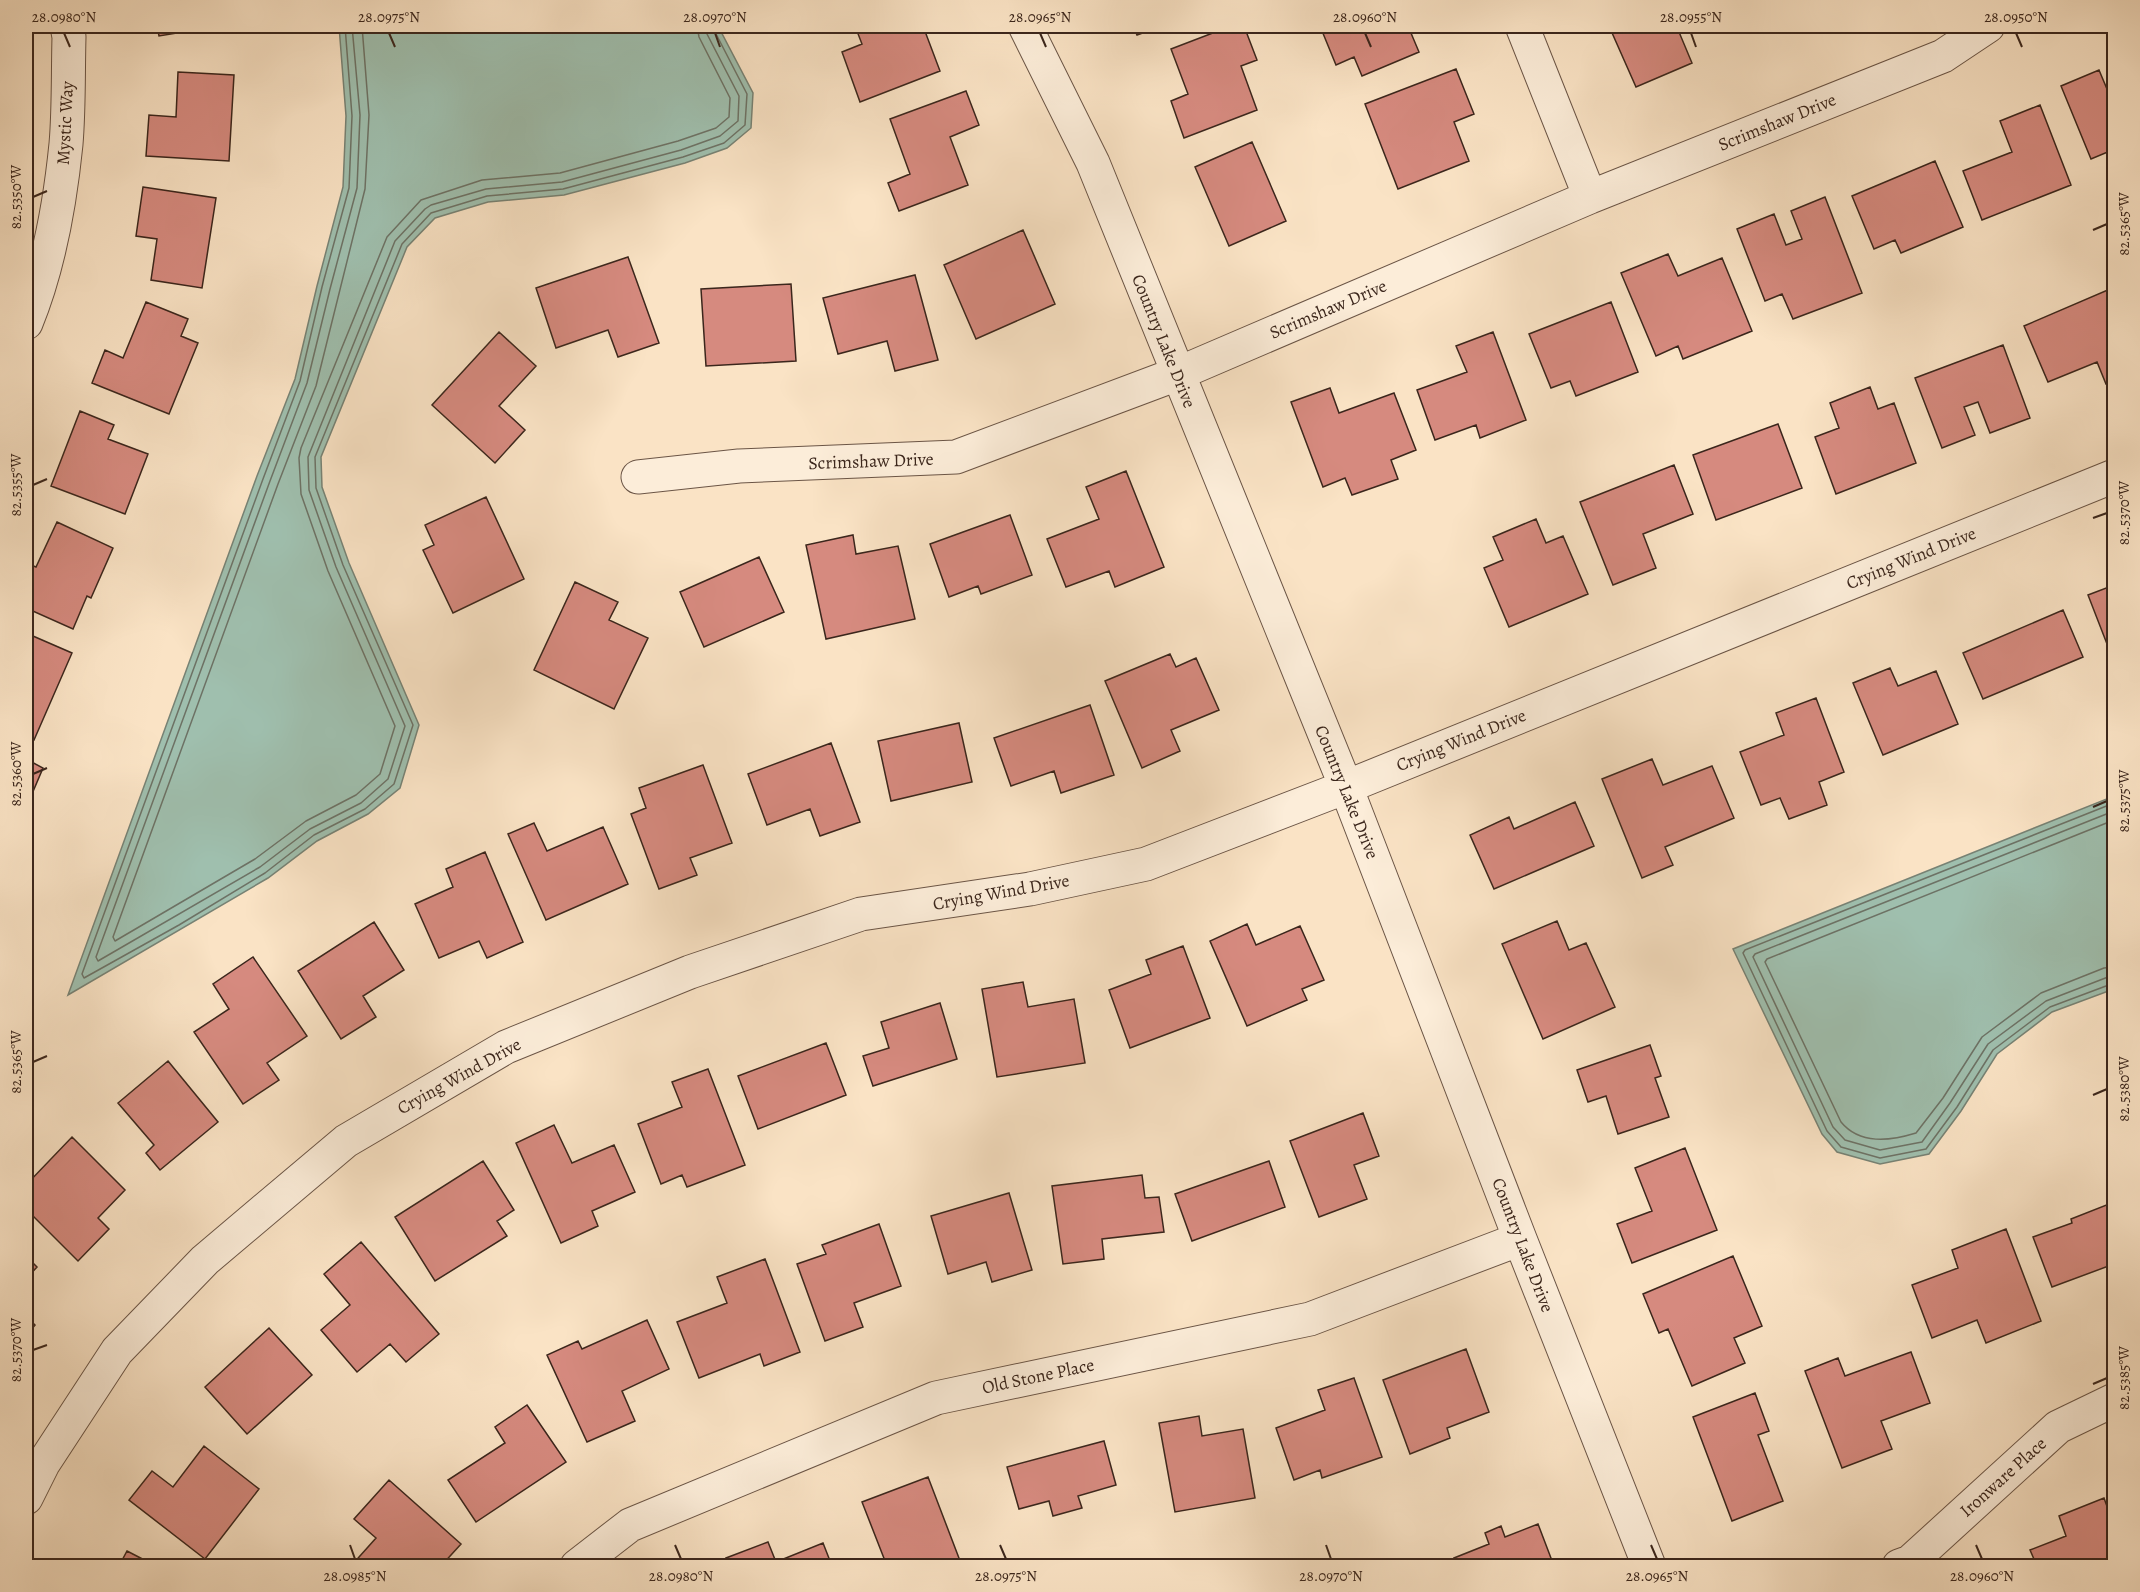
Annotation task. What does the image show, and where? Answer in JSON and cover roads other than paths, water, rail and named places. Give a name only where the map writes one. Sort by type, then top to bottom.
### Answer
[{"type":"street","name":"Mystic Way","points":[[26,323],[37,295],[54,228],[66,142],[69,37],[67,26]]},
{"type":"street","name":"Country Lake Drive","points":[[1025,26],[1093,163],[1346,787],[1649,1566]]},
{"type":"street","points":[[1522,26],[1590,197]]},
{"type":"street","name":"Scrimshaw Drive","points":[[638,477],[739,466],[956,457],[1177,374],[1590,197],[1943,56],[1988,26]]},
{"type":"street","name":"Crying Wind Drive","points":[[26,1498],[43,1464],[117,1351],[205,1260],[346,1141],[506,1047],[690,972],[861,914],[1030,889],[1146,864],[1346,787],[2115,476]]},
{"type":"street","name":"Old Stone Place","points":[[577,1566],[630,1525],[936,1398],[1310,1319],[1520,1239]]},
{"type":"street","name":"Ironware Place","points":[[1899,1566],[1910,1562],[2058,1427],[2115,1400]]},
{"type":"water","points":[[339,26],[718,26],[753,93],[751,128],[727,148],[685,163],[564,195],[488,202],[435,218],[407,247],[321,457],[322,487],[349,563],[419,725],[400,788],[368,814],[317,841],[268,878],[68,995],[257,476],[295,379],[343,187],[346,116]]},
{"type":"water","points":[[2114,796],[2114,989],[2052,1012],[1997,1054],[1961,1111],[1929,1154],[1880,1164],[1837,1152],[1822,1134],[1733,949]]}]
